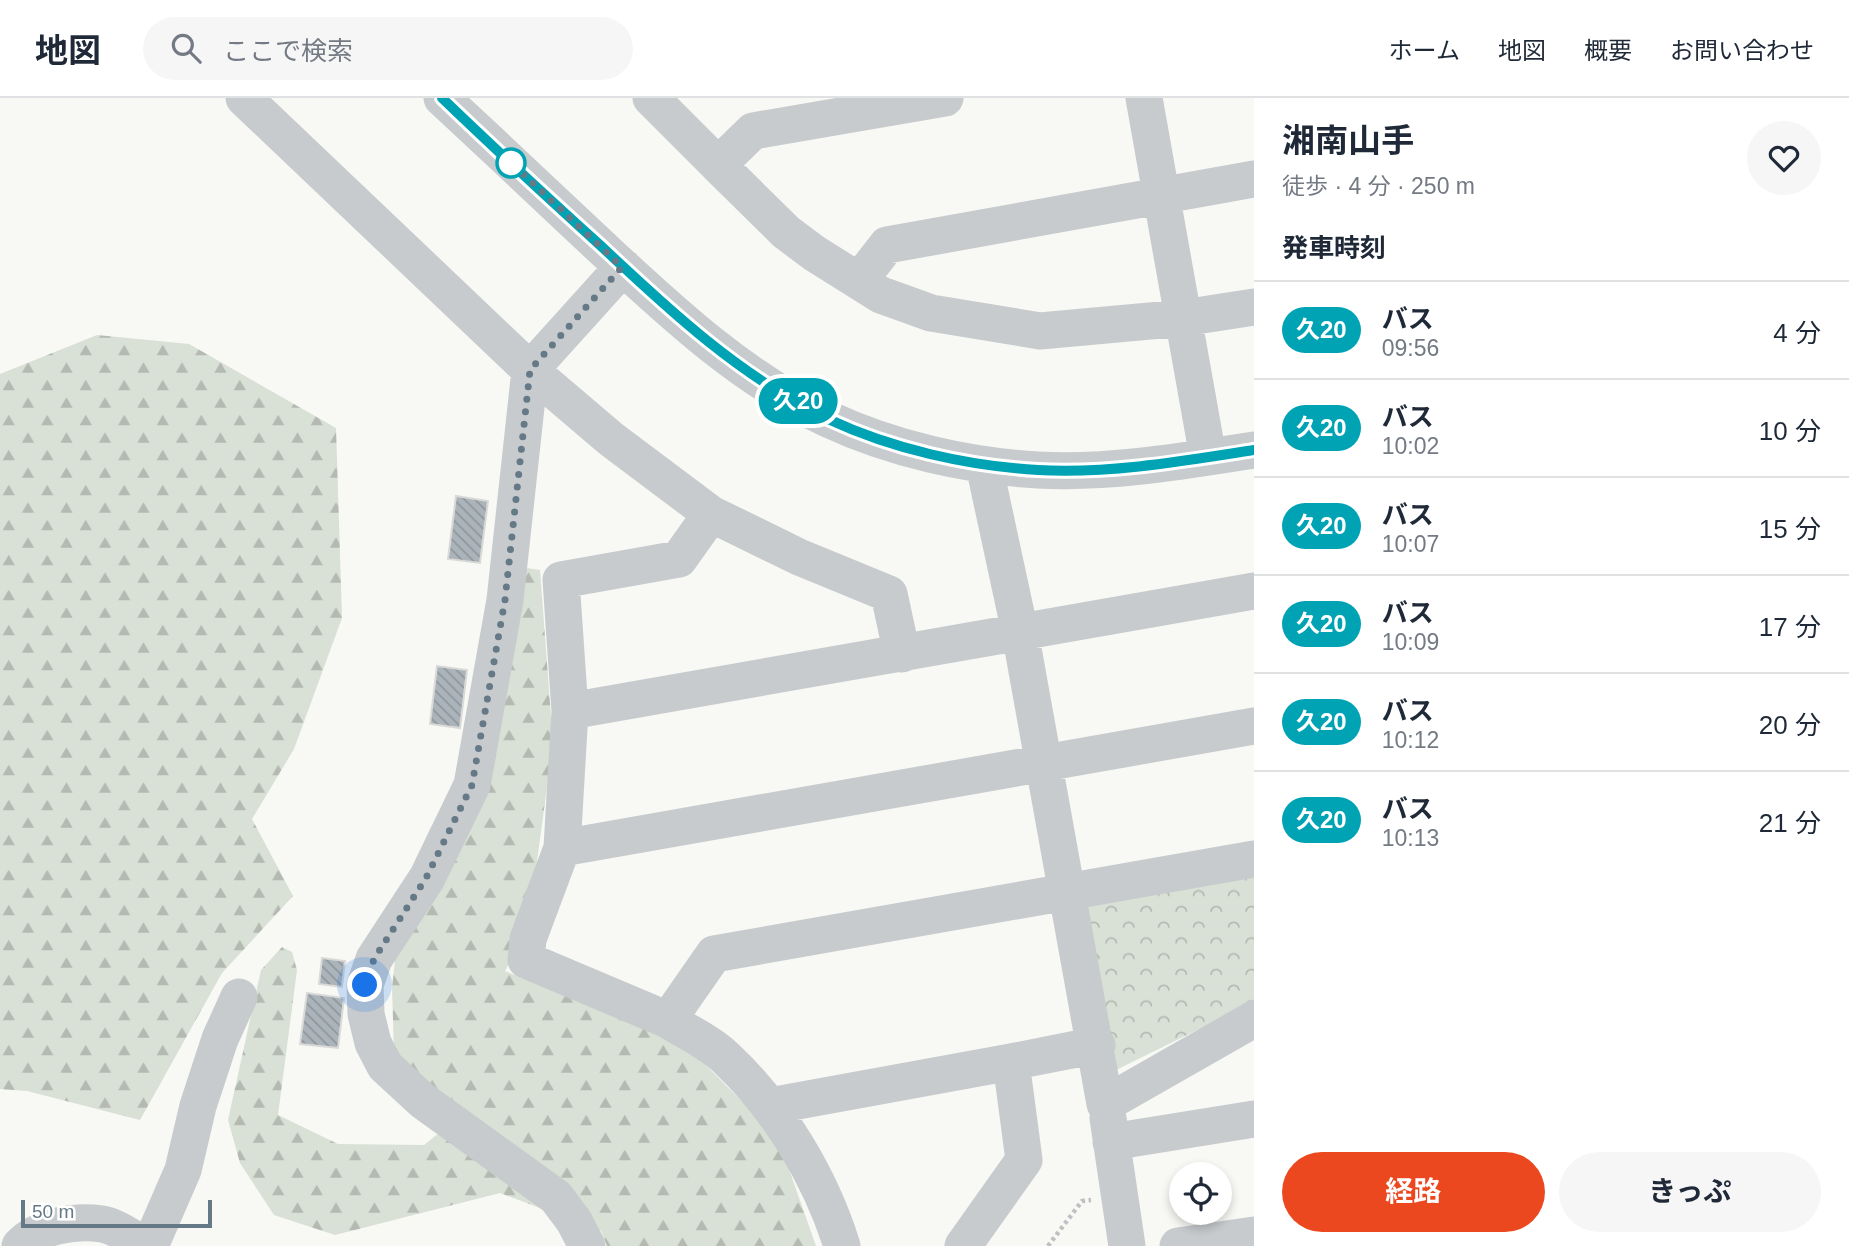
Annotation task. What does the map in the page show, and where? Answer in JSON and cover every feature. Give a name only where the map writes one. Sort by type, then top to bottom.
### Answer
[{"type":"street","points":[[244,98],[530,370],[611,439],[711,514],[799,557],[888,594],[902,654]]},
{"type":"street","points":[[442,98],[697,334],[762,381],[828,419],[897,444],[984,465],[1040,470],[1101,469],[1254,450]]},
{"type":"street","points":[[651,98],[786,232],[881,295],[931,313],[1040,331],[1183,318],[1254,307]]},
{"type":"street","points":[[718,165],[753,131],[945,98]]},
{"type":"street","points":[[1144,98],[1208,457]]},
{"type":"street","points":[[859,281],[887,245],[1254,179]]},
{"type":"street","points":[[587,1246],[556,1197],[423,1101],[385,1066],[373,1042],[366,1014],[365,985],[374,959],[426,878],[472,785],[505,600],[530,370],[622,267]]},
{"type":"street","points":[[984,465],[1020,632],[1097,1045],[1127,1246]]},
{"type":"street","points":[[711,514],[679,559],[561,580],[570,711],[562,848],[527,939],[526,960],[668,1020],[725,1057],[770,1106],[830,1207],[842,1246]]},
{"type":"street","points":[[570,711],[1254,591]]},
{"type":"street","points":[[562,848],[1045,765],[1254,726]]},
{"type":"street","points":[[668,1020],[713,954],[1254,859]]},
{"type":"street","points":[[20,1246],[50,1228],[103,1224],[148,1246],[183,1170],[201,1095],[220,1039],[239,997]]},
{"type":"street","points":[[1105,1104],[1254,1018]]},
{"type":"street","points":[[770,1106],[1097,1045]]},
{"type":"street","points":[[963,1246],[1024,1160],[1011,1062]]},
{"type":"street","points":[[1111,1142],[1254,1119]]},
{"type":"street","points":[[1178,1246],[1254,1235]]},
{"type":"path","points":[[1048,1246],[1082,1201],[1119,1195]]},
{"type":"green space","points":[[97,335],[189,344],[336,428],[342,618],[294,749],[252,819],[293,896],[222,973],[140,1120],[27,1091],[0,1089],[0,374]]},
{"type":"green space","points":[[519,567],[540,570],[553,743],[528,928],[505,971],[685,1044],[778,1138],[816,1246],[607,1246],[601,1231],[500,1193],[335,1235],[274,1215],[240,1163],[228,1120],[261,970],[282,947],[292,952],[297,970],[278,1115],[338,1144],[424,1145],[439,1133],[394,1052],[392,987],[396,952],[490,786]]},
{"type":"green space","points":[[1254,868],[1254,1002],[1116,1070],[1084,900]]},
{"type":"building","points":[[456,496],[488,501],[480,563],[448,559]]},
{"type":"building","points":[[437,666],[467,670],[460,728],[430,724]]},
{"type":"building","points":[[322,958],[345,961],[342,987],[319,984]]},
{"type":"building","points":[[307,993],[344,998],[338,1048],[300,1044]]},
{"type":"bus line","name":"久20","points":[[442,98],[697,334],[762,381],[828,419],[897,444],[984,465],[1040,470],[1101,469],[1254,450]]},
{"type":"route","points":[[365,985],[374,959],[426,878],[472,785],[505,600],[530,370],[622,267],[502,154],[511,163]]}]
